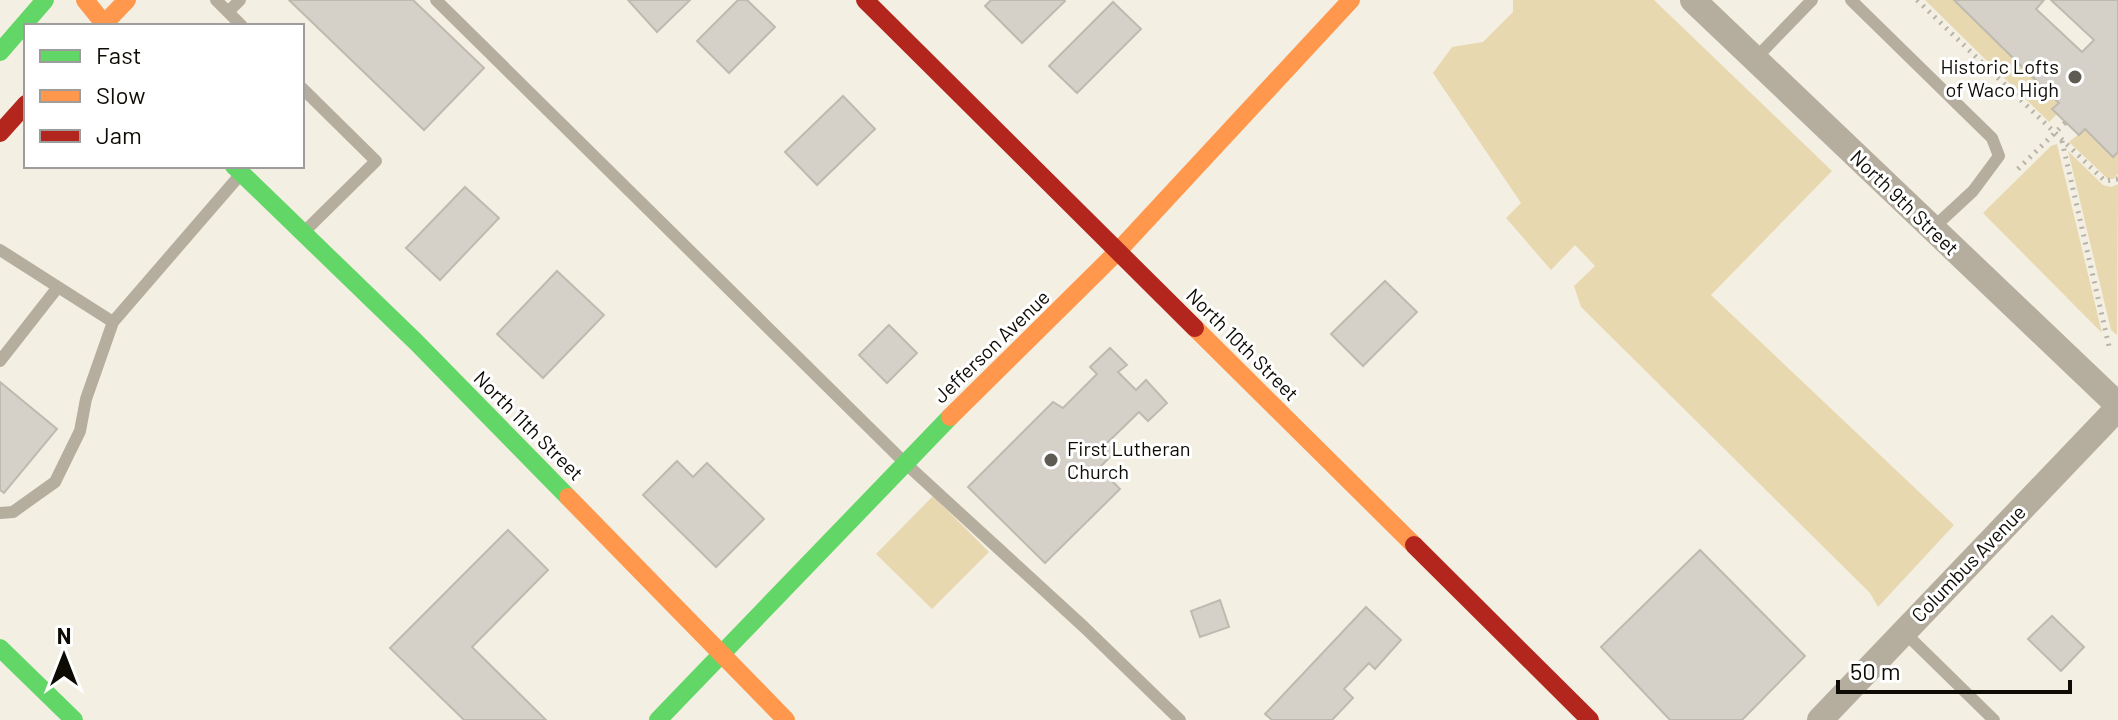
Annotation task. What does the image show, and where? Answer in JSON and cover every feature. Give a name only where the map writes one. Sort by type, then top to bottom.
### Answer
[{"type":"street","points":[[24,24],[45,0]]},
{"type":"street","points":[[85,0],[103,24]]},
{"type":"street","points":[[105,24],[127,0]]},
{"type":"street","name":"North 10th Street","points":[[865,0],[1590,720]]},
{"type":"street","name":"Jefferson Avenue","points":[[658,720],[904,462],[1118,251],[1351,0]]},
{"type":"street","name":"North 9th Street","points":[[1693,0],[2118,406]]},
{"type":"street","points":[[0,52],[24,24]]},
{"type":"street","points":[[0,133],[24,106]]},
{"type":"street","name":"North 11th Street","points":[[238,170],[416,342],[786,720]]},
{"type":"street","name":"Columbus Avenue","points":[[1820,720],[2118,406]]},
{"type":"street","points":[[0,648],[74,720]]},
{"type":"lane","points":[[216,0],[240,24]]},
{"type":"lane","points":[[228,12],[240,0]]},
{"type":"lane","points":[[436,0],[904,462],[1180,720]]},
{"type":"lane","points":[[1755,59],[1812,0]]},
{"type":"lane","points":[[1851,0],[1992,138],[1996,147],[1999,156],[1973,191],[1933,228]]},
{"type":"lane","points":[[303,233],[376,161],[304,90]]},
{"type":"lane","points":[[0,513],[13,512],[55,482],[80,431],[86,399],[113,322],[238,170]]},
{"type":"lane","points":[[0,250],[113,322]]},
{"type":"lane","points":[[2,354],[58,287]]},
{"type":"lane","points":[[1903,631],[1994,720]]},
{"type":"path","points":[[1917,0],[2105,181],[2118,179]]},
{"type":"path","points":[[2062,140],[2109,346]]},
{"type":"shaded area","points":[[1513,0],[1654,0],[1832,171],[1711,295],[1954,525],[1878,607],[1870,593],[1581,307],[1574,286],[1595,266],[1575,245],[1551,270],[1506,218],[1521,203],[1433,73],[1452,47],[1483,42],[1513,12]]},
{"type":"shaded area","points":[[1925,0],[1954,0],[2059,103],[2053,109],[2057,114],[2049,122]]},
{"type":"shaded area","points":[[2085,129],[2113,157],[2118,152],[2118,174],[2113,179],[2108,179],[2069,142]]},
{"type":"shaded area","points":[[2057,144],[2102,333],[1983,213],[2051,146]]},
{"type":"shaded area","points":[[2068,151],[2103,185],[2111,187],[2118,184],[2117,335],[2111,330]]},
{"type":"shaded area","points":[[933,496],[989,552],[932,609],[876,554]]},
{"type":"building","points":[[289,0],[413,0],[484,68],[424,130]]},
{"type":"building","points":[[628,0],[690,0],[657,32]]},
{"type":"building","points":[[738,0],[747,0],[775,27],[729,73],[697,41]]},
{"type":"building","points":[[991,0],[1065,1],[1022,43],[985,6]]},
{"type":"building","name":"Historic Lofts of Waco High","points":[[1954,0],[2044,0],[2036,9],[2082,52],[2094,40],[2051,0],[2118,0],[2118,152],[2113,157],[2085,129],[2079,135],[2052,109],[2059,103]]},
{"type":"building","points":[[1113,2],[1141,29],[1077,93],[1049,66]]},
{"type":"building","points":[[843,96],[875,129],[817,185],[785,152]]},
{"type":"building","points":[[465,187],[499,218],[440,280],[406,248]]},
{"type":"building","points":[[557,271],[604,315],[543,378],[497,334]]},
{"type":"building","points":[[1385,281],[1417,312],[1363,366],[1331,334]]},
{"type":"building","points":[[889,325],[917,353],[887,383],[859,355]]},
{"type":"building","name":"First Lutheran Church","points":[[1110,348],[1127,365],[1118,372],[1136,390],[1146,380],[1167,403],[1148,421],[1139,412],[1106,444],[1115,452],[1099,468],[1120,489],[1045,563],[968,487],[1053,402],[1063,408],[1097,374],[1090,367]]},
{"type":"building","points":[[0,382],[57,429],[4,493],[0,490]]},
{"type":"building","points":[[677,461],[693,477],[707,463],[764,519],[716,567],[643,495]]},
{"type":"building","points":[[508,530],[548,570],[472,647],[546,720],[464,720],[390,648]]},
{"type":"building","points":[[1700,550],[1805,656],[1742,720],[1670,720],[1601,647]]},
{"type":"building","points":[[1220,600],[1229,627],[1200,637],[1191,611]]},
{"type":"building","points":[[1366,607],[1401,640],[1375,669],[1369,663],[1344,689],[1353,698],[1332,720],[1272,720],[1265,714]]},
{"type":"building","points":[[2052,616],[2084,647],[2061,671],[2028,639]]},
{"type":"traffic: fast","points":[[24,24],[45,0]]},
{"type":"traffic: fast","points":[[0,52],[24,24]]},
{"type":"traffic: fast","points":[[236,168],[416,342],[568,497]]},
{"type":"traffic: fast","points":[[658,720],[950,417]]},
{"type":"traffic: fast","points":[[0,648],[74,720]]},
{"type":"traffic: slow","points":[[85,0],[104,24]]},
{"type":"traffic: slow","points":[[104,24],[127,0]]},
{"type":"traffic: slow","points":[[950,417],[1118,251],[1351,0]]},
{"type":"traffic: slow","points":[[1195,328],[1414,545]]},
{"type":"traffic: slow","points":[[568,497],[786,720]]},
{"type":"traffic: jam","points":[[865,0],[1195,328]]},
{"type":"traffic: jam","points":[[0,133],[24,106]]},
{"type":"traffic: jam","points":[[1414,545],[1590,720]]},
{"type":"place","name":"Historic Lofts of Waco High","points":[[2075,77]]},
{"type":"place","name":"First Lutheran Church","points":[[1051,460]]}]
